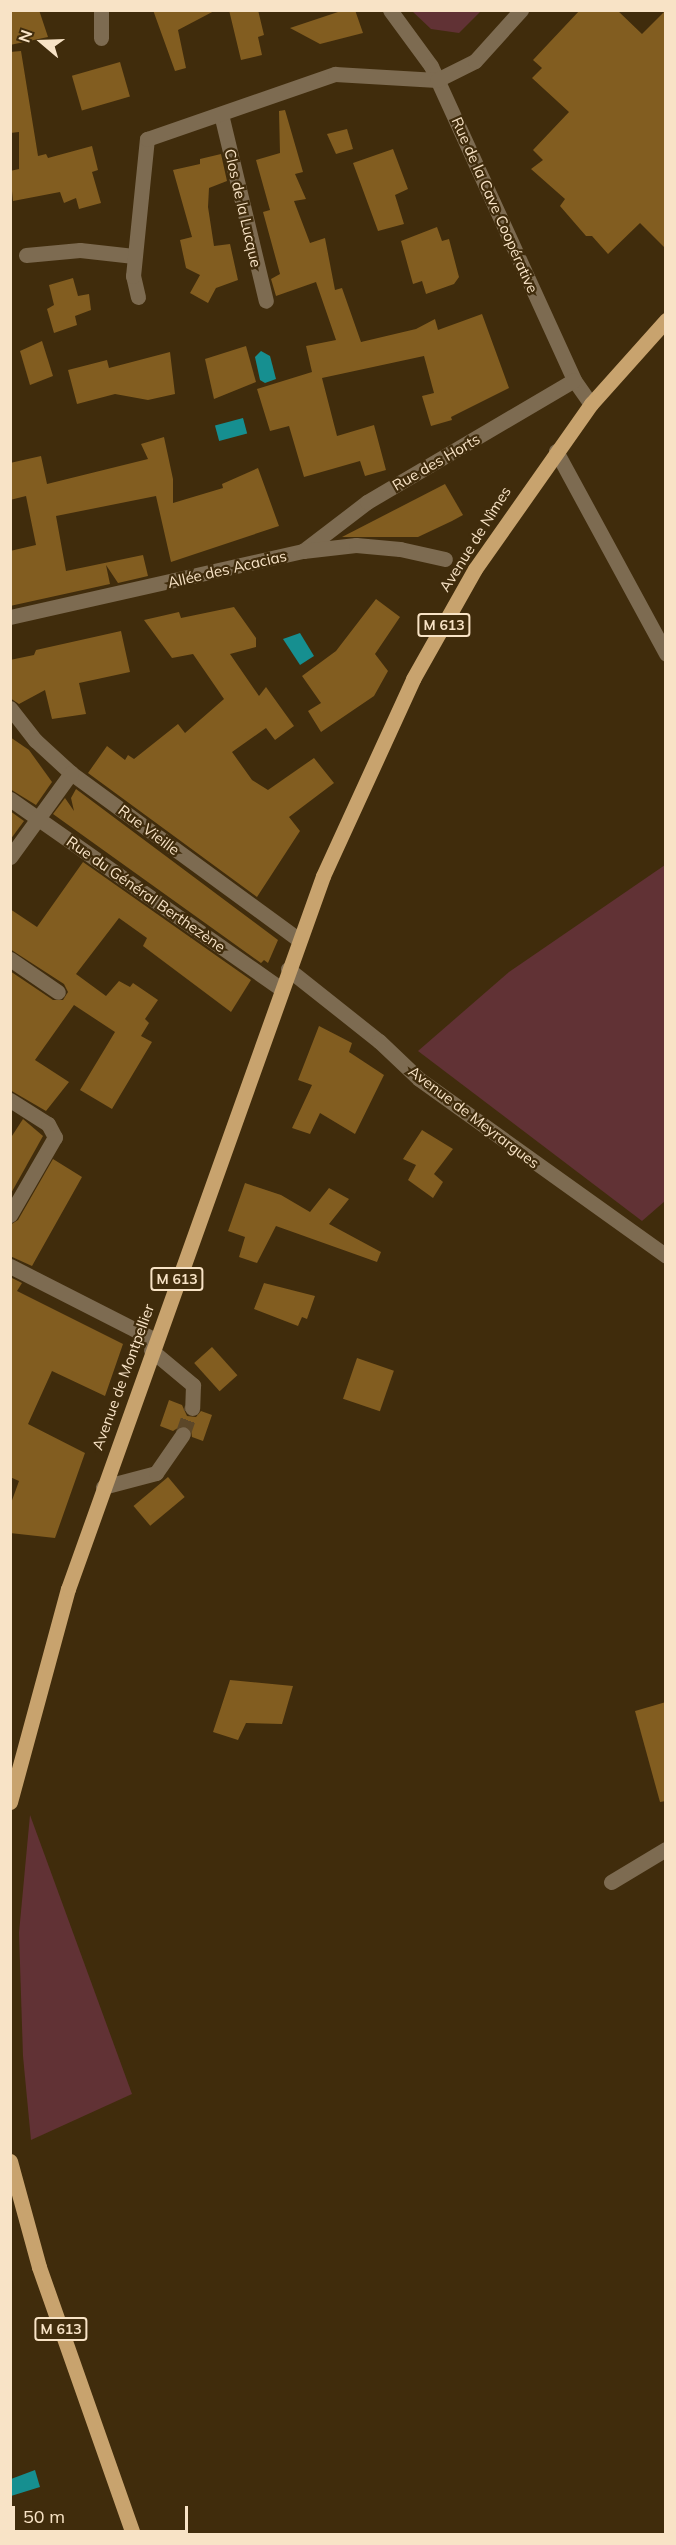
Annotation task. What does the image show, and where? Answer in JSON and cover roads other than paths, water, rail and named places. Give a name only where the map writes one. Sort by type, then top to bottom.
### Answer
[{"type":"main road","name":"Avenue de Nîmes","points":[[288,969],[323,876],[413,679],[481,559],[591,404],[666,320]]},
{"type":"main road","name":"Avenue de Montpellier","points":[[10,1802],[68,1589],[288,969]]},
{"type":"main road","name":"M 613","points":[[10,2161],[39,2267],[133,2535]]},
{"type":"street","points":[[101,10],[101,38]]},
{"type":"street","name":"Rue de la Cave Coopérative","points":[[390,10],[406,28],[437,80],[574,380],[591,404]]},
{"type":"street","points":[[138,297],[133,276],[134,256],[147,139],[335,74],[437,80],[476,61],[521,10]]},
{"type":"street","name":"Clos de la Lucque","points":[[221,114],[266,301]]},
{"type":"street","points":[[26,255],[80,250],[134,256]]},
{"type":"street","name":"Rue des Horts","points":[[303,551],[367,502],[574,380]]},
{"type":"street","points":[[556,451],[666,654]]},
{"type":"street","name":"Allée des Acacias","points":[[10,617],[303,551],[356,545],[400,549],[445,560]]},
{"type":"street","name":"Rue Vieille","points":[[10,708],[35,740],[71,773],[299,940]]},
{"type":"street","points":[[10,857],[71,773]]},
{"type":"street","name":"Rue du Général Berthezène","points":[[10,799],[281,989]]},
{"type":"street","points":[[10,959],[58,992]]},
{"type":"street","name":"Avenue de Meyrargues","points":[[288,969],[379,1041],[419,1079],[666,1256]]},
{"type":"street","points":[[10,1100],[48,1124],[55,1137],[10,1215]]},
{"type":"street","points":[[10,1266],[153,1345],[193,1385],[192,1408]]},
{"type":"street","points":[[103,1487],[156,1473],[183,1434]]},
{"type":"street","points":[[611,1882],[666,1849]]},
{"type":"water","points":[[261,351],[270,356],[276,379],[265,383],[260,380],[255,357]]},
{"type":"water","points":[[243,418],[247,433],[219,441],[215,426]]},
{"type":"water","points":[[300,633],[314,656],[300,665],[283,639]]},
{"type":"water","points":[[35,2470],[40,2487],[11,2496],[11,2479]]},
{"type":"tunnel","points":[[183,1434],[192,1408]]}]
